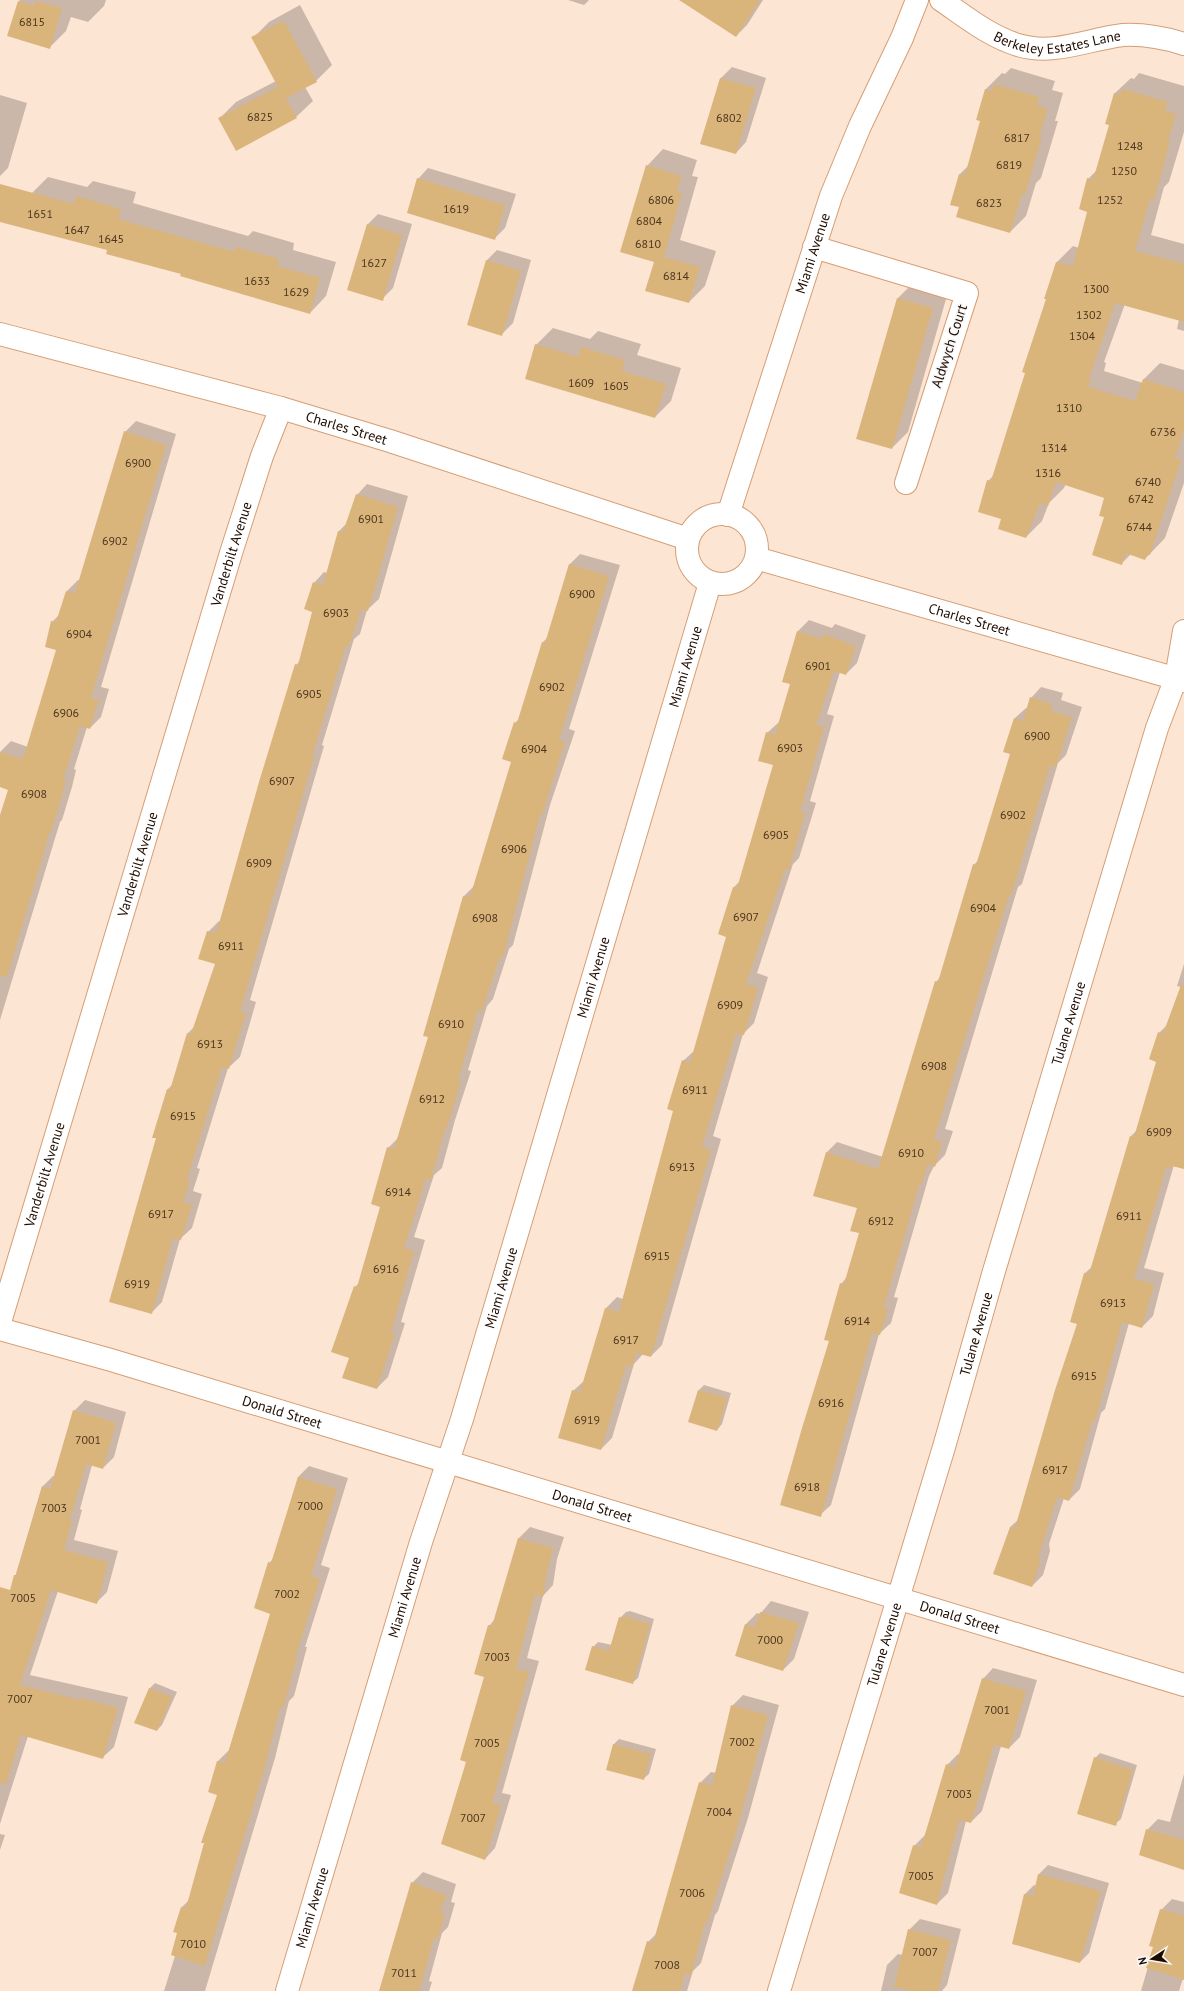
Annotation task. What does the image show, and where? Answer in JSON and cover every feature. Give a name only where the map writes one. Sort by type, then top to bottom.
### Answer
[{"type":"street","name":"Miami Avenue","points":[[728,515],[831,196],[860,126],[902,38],[917,0]]},
{"type":"street","name":"Berkeley Estates Lane","points":[[941,0],[994,36],[1019,46],[1044,49],[1067,47],[1123,36],[1143,36],[1184,44]]},
{"type":"street","name":"Aldwych Court","points":[[814,248],[967,293],[906,483]]},
{"type":"street","name":"Charles Street","points":[[0,334],[281,408],[390,441],[688,539]]},
{"type":"street","name":"Vanderbilt Avenue","points":[[0,1322],[231,553],[262,456],[281,408]]},
{"type":"street","points":[[718,514],[728,515],[739,518],[748,526],[754,536],[757,547],[756,558],[751,569],[743,577],[733,583],[721,585],[710,583],[700,577],[693,570],[688,560],[688,539],[692,530],[704,520],[718,514]]},
{"type":"street","name":"Charles Street","points":[[756,558],[1180,679]]},
{"type":"street","name":"Miami Avenue","points":[[287,1991],[421,1542],[464,1411],[710,583]]},
{"type":"street","name":"Tulane Avenue","points":[[779,1991],[944,1447],[994,1271],[1157,728],[1180,679],[1184,631]]},
{"type":"street","name":"Donald Street","points":[[0,1329],[111,1360],[1184,1685]]},
{"type":"building","points":[[679,0],[760,0],[736,37]]},
{"type":"building","points":[[18,1],[34,6],[35,1],[62,8],[50,49],[7,36]]},
{"type":"building","points":[[284,21],[317,82],[286,98],[297,118],[236,151],[218,118],[278,87],[251,37]]},
{"type":"building","points":[[720,78],[756,88],[736,154],[700,144]]},
{"type":"building","points":[[994,84],[1039,97],[1037,106],[1048,109],[1039,137],[1042,137],[1025,195],[1022,194],[1010,233],[956,217],[959,207],[950,205],[959,174],[965,175],[980,121],[976,120],[985,89],[992,91]]},
{"type":"building","points":[[1122,89],[1168,102],[1165,111],[1176,114],[1154,200],[1150,199],[1135,251],[1184,264],[1184,322],[1115,303],[1089,378],[1091,379],[1088,387],[1135,401],[1143,379],[1184,392],[1184,430],[1175,458],[1181,460],[1150,555],[1147,554],[1145,560],[1125,553],[1122,565],[1092,555],[1104,517],[1099,516],[1104,498],[1056,482],[1048,506],[1040,503],[1026,538],[998,529],[1001,519],[978,512],[987,480],[991,481],[1025,373],[1022,372],[1046,299],[1044,299],[1056,262],[1073,266],[1087,212],[1079,209],[1087,178],[1093,180],[1109,125],[1105,124],[1114,93],[1120,95]]},
{"type":"building","points":[[646,165],[681,176],[677,192],[682,193],[664,257],[700,267],[689,303],[645,291],[654,262],[620,252]]},
{"type":"building","points":[[417,178],[505,205],[495,240],[407,213]]},
{"type":"building","points":[[0,184],[74,204],[76,196],[121,209],[118,219],[234,252],[236,247],[279,259],[277,266],[320,278],[310,314],[180,276],[181,274],[106,254],[107,250],[0,222]]},
{"type":"building","points":[[367,224],[402,235],[383,301],[347,290]]},
{"type":"building","points":[[486,260],[521,271],[502,336],[467,325]]},
{"type":"building","points":[[897,298],[933,308],[892,449],[856,439]]},
{"type":"building","points":[[535,344],[578,357],[581,347],[625,360],[622,371],[666,384],[655,418],[525,379]]},
{"type":"building","points":[[124,431],[166,445],[91,698],[99,700],[90,729],[80,726],[63,780],[66,780],[61,799],[51,832],[50,831],[7,977],[0,976],[0,815],[8,790],[0,787],[0,752],[23,759],[56,650],[45,647],[51,621],[56,622],[66,591],[75,593]]},
{"type":"building","points":[[356,494],[398,507],[368,611],[361,609],[349,646],[346,645],[312,756],[314,757],[240,1011],[246,1013],[229,1069],[222,1067],[187,1179],[190,1180],[183,1202],[192,1205],[181,1240],[173,1238],[152,1314],[109,1302],[156,1138],[152,1138],[167,1089],[170,1090],[187,1033],[191,1034],[215,964],[198,959],[207,931],[214,933],[217,931],[259,782],[295,664],[298,665],[312,612],[304,609],[313,582],[323,585],[338,531],[343,532]]},
{"type":"building","points":[[569,564],[609,576],[559,740],[565,742],[542,815],[540,815],[503,957],[500,956],[482,1011],[478,1010],[458,1081],[461,1082],[446,1130],[445,1129],[431,1180],[426,1178],[404,1248],[414,1251],[391,1333],[395,1334],[377,1389],[342,1378],[349,1358],[331,1352],[354,1286],[357,1287],[380,1207],[371,1204],[387,1147],[394,1149],[428,1037],[423,1036],[463,896],[470,897],[511,762],[502,759],[514,722],[517,723],[542,642],[545,643]]},
{"type":"building","points":[[797,631],[822,639],[824,634],[856,646],[846,675],[834,671],[816,725],[824,727],[800,812],[805,813],[789,870],[785,869],[746,984],[758,988],[744,1035],[736,1033],[702,1147],[711,1150],[651,1357],[636,1353],[632,1367],[626,1365],[601,1450],[558,1438],[572,1390],[580,1392],[605,1308],[619,1312],[673,1111],[667,1109],[682,1060],[690,1063],[726,937],[718,934],[733,887],[737,888],[773,765],[758,761],[766,732],[775,735],[790,684],[782,682]]},
{"type":"building","points":[[1030,697],[1052,704],[1051,711],[1072,717],[1056,767],[1050,765],[1011,896],[1009,895],[934,1139],[942,1142],[935,1167],[928,1164],[921,1185],[919,1185],[884,1307],[888,1309],[880,1335],[872,1333],[821,1517],[780,1505],[829,1341],[824,1340],[840,1283],[844,1284],[859,1233],[850,1231],[857,1208],[813,1196],[826,1152],[878,1169],[935,981],[938,982],[973,864],[976,865],[1010,754],[1003,752],[1014,718],[1023,721]]},
{"type":"building","points":[[1181,985],[1184,985],[1184,1169],[1172,1166],[1171,1168],[1166,1167],[1134,1279],[1154,1284],[1142,1328],[1122,1322],[1095,1421],[1092,1421],[1069,1501],[1057,1497],[1039,1555],[1040,1562],[1032,1587],[993,1574],[1010,1527],[1015,1528],[1055,1390],[1077,1324],[1070,1322],[1084,1273],[1089,1274],[1130,1136],[1134,1137],[1156,1062],[1149,1059],[1158,1032],[1163,1034]]},
{"type":"building","points":[[698,1390],[727,1398],[717,1431],[688,1422]]},
{"type":"building","points":[[73,1410],[116,1423],[103,1469],[86,1464],[70,1519],[72,1520],[64,1550],[108,1562],[97,1604],[51,1590],[20,1685],[118,1708],[103,1759],[21,1735],[6,1784],[0,1783],[0,1587],[10,1590],[14,1575],[16,1575],[42,1486],[50,1489]]},
{"type":"building","points":[[298,1477],[337,1489],[311,1576],[320,1579],[295,1658],[297,1658],[283,1708],[280,1707],[264,1770],[205,1966],[171,1955],[177,1933],[173,1932],[181,1907],[186,1908],[204,1843],[201,1843],[217,1795],[208,1792],[217,1761],[225,1763],[270,1614],[254,1608],[268,1562],[271,1563]]},
{"type":"building","points":[[518,1538],[553,1548],[547,1571],[543,1597],[535,1595],[516,1669],[529,1672],[492,1803],[501,1806],[485,1860],[441,1844],[466,1762],[460,1760],[484,1677],[474,1674],[488,1625],[492,1626]]},
{"type":"building","points":[[760,1612],[799,1623],[783,1671],[735,1656],[745,1624],[755,1627]]},
{"type":"building","points":[[624,1616],[650,1624],[633,1684],[585,1670],[592,1646],[609,1651],[619,1617],[623,1618]]},
{"type":"building","points":[[982,1678],[1026,1691],[1009,1749],[994,1745],[971,1823],[959,1820],[937,1905],[899,1893],[913,1845],[921,1848],[946,1764],[955,1767]]},
{"type":"building","points":[[149,1688],[172,1697],[157,1731],[134,1723]]},
{"type":"building","points":[[731,1705],[768,1715],[737,1829],[707,1923],[705,1923],[691,1975],[685,1973],[680,1991],[632,1991],[647,1941],[653,1943],[699,1782],[712,1786]]},
{"type":"building","points":[[613,1744],[651,1754],[644,1780],[606,1770]]},
{"type":"building","points":[[1094,1757],[1133,1770],[1116,1826],[1077,1814]]},
{"type":"building","points":[[1146,1829],[1184,1840],[1184,1870],[1139,1855]]},
{"type":"building","points":[[1038,1874],[1101,1891],[1080,1963],[1012,1944],[1024,1894],[1033,1896]]},
{"type":"building","points":[[411,1882],[446,1895],[440,1913],[445,1914],[438,1939],[434,1938],[419,1991],[379,1991]]},
{"type":"building","points":[[1160,1909],[1184,1916],[1184,1980],[1146,1968],[1153,1947],[1149,1946]]},
{"type":"building","points":[[908,1929],[951,1940],[938,1991],[912,1991],[894,1987]]}]
